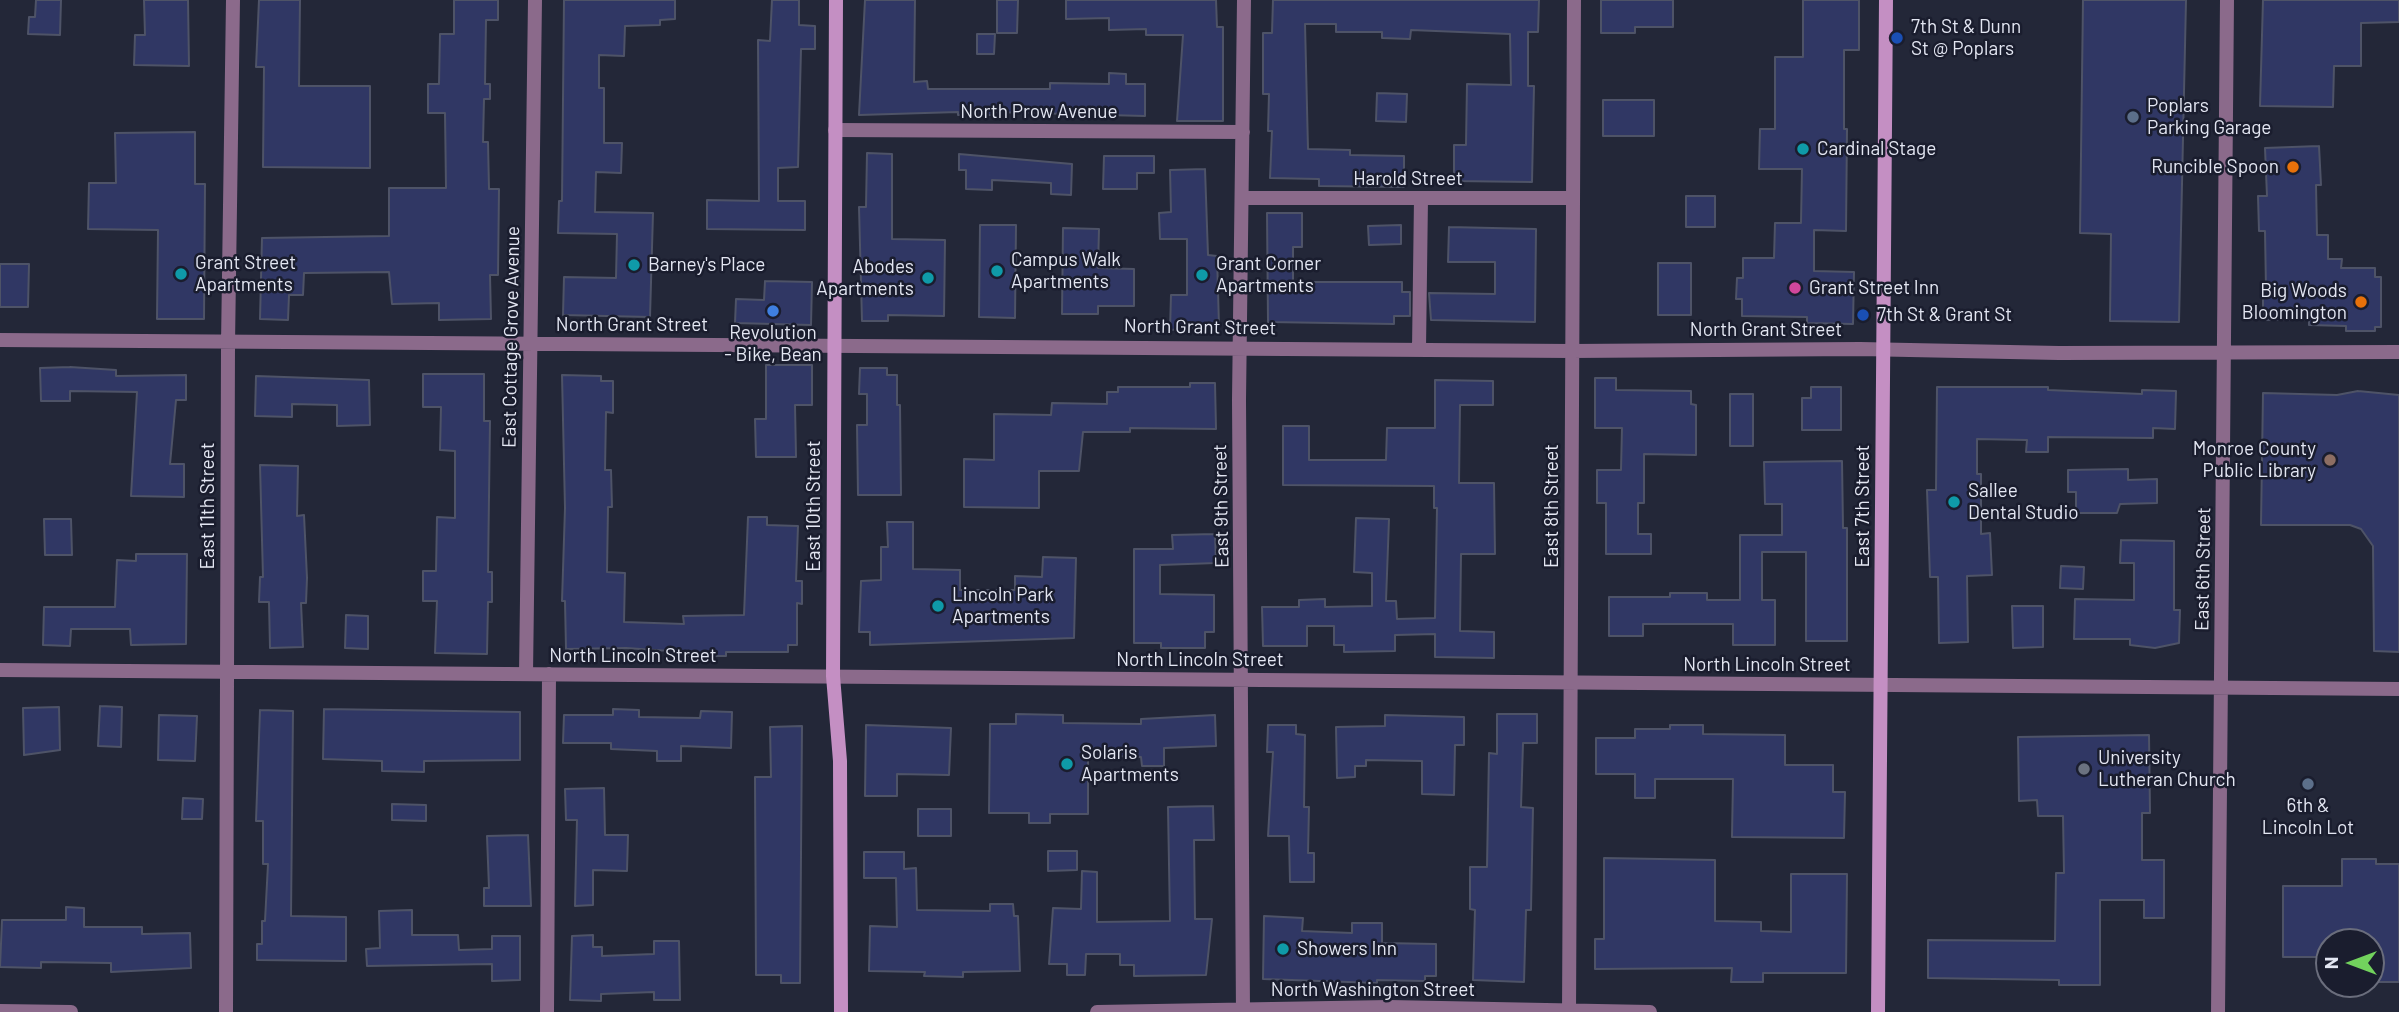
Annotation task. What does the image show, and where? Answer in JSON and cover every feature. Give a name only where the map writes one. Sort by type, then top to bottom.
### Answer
[{"type":"street","name":"East 11th Street","points":[[226,1012],[228,344],[233,0]]},
{"type":"street","name":"East Cottage Grove Avenue","points":[[526,674],[535,0]]},
{"type":"street","name":"East 10th Street","points":[[836,0],[833,676],[840,761],[841,1012]]},
{"type":"street","name":"East 9th Street","points":[[1243,1011],[1239,348],[1244,0]]},
{"type":"street","name":"East 8th Street","points":[[1569,1011],[1574,0]]},
{"type":"street","name":"East 7th Street","points":[[1878,1012],[1886,0]]},
{"type":"street","name":"East 6th Street","points":[[2218,1012],[2227,0]]},
{"type":"street","name":"North Prow Avenue","points":[[835,130],[1243,132]]},
{"type":"street","name":"Harold Street","points":[[1242,198],[1573,198]]},
{"type":"street","points":[[1419,349],[1421,198]]},
{"type":"street","name":"North Grant Street","points":[[0,340],[228,344],[248,340],[530,345],[1571,351],[2399,352]]},
{"type":"street","name":"North Lincoln Street","points":[[0,670],[2399,690]]},
{"type":"street","points":[[547,1012],[549,674]]},
{"type":"street","name":"North Washington Street","points":[[1097,1012],[1389,1007],[1650,1012]]},
{"type":"street","points":[[0,1011],[71,1012]]},
{"type":"building","points":[[36,0],[61,0],[60,35],[28,34],[29,17],[35,17]]},
{"type":"building","points":[[144,0],[188,0],[189,66],[134,65],[135,35],[145,35]]},
{"type":"building","points":[[259,0],[300,0],[299,86],[370,86],[370,168],[263,167],[264,67],[256,67]]},
{"type":"building","points":[[454,0],[498,0],[498,20],[486,20],[485,84],[490,84],[490,99],[484,99],[483,142],[488,142],[489,189],[499,189],[498,275],[490,275],[491,319],[439,320],[439,303],[392,304],[389,272],[304,273],[303,295],[289,295],[288,320],[260,319],[262,238],[389,236],[389,188],[446,188],[445,113],[428,113],[428,84],[439,84],[440,34],[454,34]]},
{"type":"building","points":[[564,0],[675,0],[675,19],[660,20],[660,25],[625,26],[624,56],[599,55],[599,88],[604,88],[604,143],[622,143],[621,173],[596,172],[595,212],[653,213],[650,317],[563,315],[564,277],[616,278],[617,234],[558,233],[559,201],[562,201]]},
{"type":"building","points":[[772,0],[799,0],[799,25],[815,26],[815,49],[801,49],[798,167],[778,168],[778,201],[805,201],[805,230],[707,229],[707,200],[759,201],[758,40],[770,41]]},
{"type":"building","points":[[865,0],[915,0],[914,82],[927,81],[928,89],[1050,89],[1050,83],[1109,84],[1109,73],[1126,74],[1126,84],[1145,84],[1145,116],[993,112],[993,115],[958,115],[958,112],[859,115]]},
{"type":"building","points":[[997,0],[1018,0],[1017,33],[997,33]]},
{"type":"building","points":[[1066,0],[1216,0],[1217,27],[1223,27],[1223,121],[1177,121],[1183,35],[1146,35],[1146,29],[1109,30],[1109,18],[1066,19]]},
{"type":"building","points":[[1273,0],[1539,0],[1538,32],[1528,32],[1528,86],[1534,86],[1532,182],[1454,181],[1454,145],[1466,145],[1467,84],[1511,85],[1510,34],[1411,30],[1410,39],[1382,38],[1382,32],[1336,32],[1336,24],[1305,24],[1308,149],[1350,150],[1350,155],[1404,156],[1404,187],[1319,186],[1319,179],[1270,178],[1272,131],[1268,131],[1269,94],[1263,94],[1263,33],[1272,33]]},
{"type":"building","points":[[1601,0],[1673,0],[1673,27],[1635,27],[1635,33],[1601,33]]},
{"type":"building","points":[[1803,0],[1859,0],[1859,50],[1844,50],[1844,129],[1847,129],[1846,231],[1814,230],[1814,271],[1854,272],[1853,324],[1807,323],[1807,317],[1742,316],[1742,299],[1736,299],[1737,278],[1743,278],[1743,258],[1774,258],[1775,223],[1801,223],[1802,169],[1759,169],[1760,129],[1775,129],[1775,57],[1803,57]]},
{"type":"building","name":"Poplars Parking Garage","points":[[2083,0],[2186,0],[2179,322],[2110,321],[2111,234],[2080,233]]},
{"type":"building","points":[[2263,0],[2399,0],[2399,22],[2361,23],[2361,66],[2334,66],[2333,107],[2260,106]]},
{"type":"building","points":[[977,34],[995,34],[994,54],[977,54]]},
{"type":"building","points":[[1377,93],[1407,94],[1406,122],[1376,121]]},
{"type":"building","points":[[1603,100],[1654,100],[1654,136],[1603,136]]},
{"type":"building","name":"Grant Street Apartments","points":[[195,132],[195,184],[205,184],[204,319],[157,319],[158,230],[88,229],[89,183],[116,183],[115,133]]},
{"type":"building","points":[[2319,146],[2321,185],[2316,185],[2317,235],[2328,235],[2328,259],[2342,259],[2341,268],[2375,268],[2375,277],[2381,277],[2381,327],[2375,327],[2375,331],[2346,331],[2346,326],[2309,325],[2309,319],[2263,320],[2263,289],[2266,289],[2265,231],[2259,231],[2258,196],[2267,196],[2265,148]]},
{"type":"building","points":[[867,153],[892,154],[892,239],[945,240],[944,316],[888,315],[888,321],[862,321],[859,207],[866,207]]},
{"type":"building","points":[[959,154],[1072,164],[1071,195],[1051,194],[1051,183],[992,180],[992,190],[966,189],[966,170],[959,170]]},
{"type":"building","points":[[1104,156],[1154,156],[1154,173],[1137,173],[1137,189],[1103,189]]},
{"type":"building","points":[[1205,169],[1208,255],[1217,256],[1219,326],[1170,330],[1171,295],[1187,295],[1187,239],[1160,239],[1159,213],[1171,212],[1170,170]]},
{"type":"building","points":[[1686,196],[1715,196],[1715,227],[1686,227]]},
{"type":"building","points":[[1267,213],[1302,213],[1302,247],[1293,247],[1293,282],[1402,282],[1402,292],[1410,292],[1410,316],[1394,316],[1394,324],[1268,322]]},
{"type":"building","name":"Campus Walk Apartments","points":[[980,225],[1016,225],[1015,318],[979,317]]},
{"type":"building","points":[[1401,225],[1401,244],[1369,245],[1368,226]]},
{"type":"building","points":[[1449,227],[1536,229],[1535,322],[1431,320],[1429,293],[1495,294],[1495,262],[1448,262]]},
{"type":"building","points":[[1063,228],[1099,229],[1098,268],[1134,269],[1134,306],[1098,306],[1098,314],[1062,314]]},
{"type":"building","points":[[1658,263],[1691,263],[1691,315],[1658,315]]},
{"type":"building","points":[[0,264],[29,264],[28,307],[0,307]]},
{"type":"building","name":"Revolution - Bike, Bean","points":[[765,281],[812,282],[811,325],[735,323],[736,299],[764,300]]},
{"type":"building","points":[[766,365],[812,365],[812,405],[795,405],[796,457],[756,457],[755,419],[766,419]]},
{"type":"building","points":[[40,368],[116,370],[116,376],[186,375],[186,400],[176,400],[170,464],[184,464],[184,497],[131,496],[137,392],[70,391],[70,401],[41,401]]},
{"type":"building","points":[[860,368],[887,368],[887,375],[897,375],[901,495],[858,495],[857,425],[867,425],[867,394],[859,394]]},
{"type":"building","points":[[423,374],[484,374],[484,421],[490,421],[488,572],[492,572],[492,602],[488,602],[487,654],[435,653],[437,601],[423,601],[423,571],[436,571],[437,517],[455,518],[455,451],[440,450],[441,407],[423,407]]},
{"type":"building","points":[[562,375],[601,376],[601,381],[613,381],[613,413],[606,412],[605,470],[611,470],[612,507],[608,507],[607,572],[625,573],[624,622],[684,624],[683,616],[744,615],[748,517],[767,517],[767,525],[798,526],[796,581],[802,581],[802,604],[797,603],[797,645],[788,645],[788,652],[726,652],[726,656],[684,656],[684,652],[626,648],[566,649],[565,601],[562,601],[565,508]]},
{"type":"building","points":[[256,376],[369,380],[370,425],[337,426],[337,405],[292,404],[292,417],[255,416]]},
{"type":"building","points":[[1595,378],[1616,378],[1616,390],[1691,391],[1691,404],[1696,405],[1696,455],[1644,454],[1644,503],[1638,503],[1638,534],[1651,534],[1651,554],[1606,554],[1606,503],[1597,503],[1597,470],[1621,470],[1622,428],[1595,428]]},
{"type":"building","points":[[1435,380],[1493,381],[1493,405],[1460,405],[1459,483],[1494,483],[1495,554],[1461,554],[1460,631],[1494,632],[1494,658],[1435,657],[1435,634],[1395,635],[1395,651],[1344,652],[1344,645],[1334,645],[1334,626],[1307,626],[1307,646],[1263,646],[1262,607],[1299,607],[1299,600],[1325,599],[1325,607],[1372,606],[1372,573],[1354,572],[1356,518],[1389,519],[1386,601],[1396,601],[1397,619],[1435,618],[1437,508],[1434,508],[1434,486],[1283,485],[1283,426],[1309,426],[1309,460],[1386,460],[1387,428],[1435,428]]},
{"type":"building","points":[[1190,383],[1215,383],[1216,429],[1130,428],[1130,432],[1083,432],[1079,471],[1039,471],[1039,508],[964,507],[964,459],[994,460],[994,414],[1051,415],[1052,403],[1107,404],[1107,392],[1118,392],[1118,387],[1190,387]]},
{"type":"building","points":[[1811,387],[1841,387],[1841,430],[1802,430],[1802,398],[1811,398]]},
{"type":"building","points":[[1937,387],[2048,387],[2048,390],[2142,394],[2142,390],[2176,391],[2175,429],[2153,428],[2153,438],[2048,437],[2048,452],[2026,452],[2027,440],[1977,439],[1977,474],[1981,474],[1981,534],[1990,533],[1992,575],[1967,576],[1968,642],[1939,643],[1938,577],[1930,577],[1927,490],[1936,490]]},
{"type":"building","name":"Monroe County Public Library","points":[[2358,391],[2399,395],[2399,652],[2374,651],[2373,546],[2361,529],[2350,525],[2261,525],[2263,393],[2337,395]]},
{"type":"building","points":[[1730,394],[1753,394],[1753,446],[1730,446]]},
{"type":"building","points":[[1842,461],[1843,528],[1847,528],[1847,641],[1806,641],[1806,552],[1762,552],[1762,600],[1775,600],[1775,645],[1733,645],[1733,624],[1643,624],[1643,636],[1609,636],[1609,597],[1670,597],[1670,593],[1707,593],[1707,600],[1740,600],[1740,535],[1782,535],[1782,504],[1765,504],[1764,462]]},
{"type":"building","points":[[260,465],[298,466],[297,516],[304,515],[307,578],[306,603],[301,603],[303,647],[270,648],[269,602],[259,602],[260,577],[263,577]]},
{"type":"building","points":[[2128,469],[2128,480],[2157,479],[2157,503],[2120,504],[2117,513],[2076,513],[2076,492],[2068,492],[2068,470]]},
{"type":"building","points":[[44,519],[71,519],[72,555],[45,555]]},
{"type":"building","points":[[887,522],[913,522],[913,569],[960,570],[960,590],[1015,590],[1015,576],[1042,577],[1043,557],[1076,558],[1074,638],[870,645],[870,632],[859,632],[861,581],[881,580],[881,547],[888,547]]},
{"type":"building","points":[[1215,534],[1216,563],[1160,565],[1160,594],[1214,595],[1214,632],[1205,632],[1205,648],[1161,648],[1161,643],[1134,643],[1134,549],[1173,549],[1172,535]]},
{"type":"building","points":[[2121,540],[2174,541],[2174,610],[2180,610],[2179,643],[2155,648],[2130,645],[2130,639],[2074,639],[2075,599],[2134,600],[2134,563],[2120,563]]},
{"type":"building","points":[[136,554],[187,554],[186,644],[131,645],[130,629],[71,629],[70,646],[43,645],[44,607],[115,607],[117,560],[136,561]]},
{"type":"building","points":[[2061,566],[2084,567],[2083,589],[2060,588]]},
{"type":"building","points":[[2012,606],[2043,606],[2043,647],[2013,648]]},
{"type":"building","points":[[346,615],[368,616],[368,649],[345,648]]},
{"type":"building","points":[[100,706],[122,707],[121,747],[98,746]]},
{"type":"building","points":[[59,707],[60,750],[24,755],[23,708]]},
{"type":"building","points":[[324,709],[520,712],[520,760],[424,761],[424,772],[382,771],[382,761],[323,759]]},
{"type":"building","points":[[613,709],[639,710],[639,717],[700,718],[701,711],[732,712],[731,748],[681,746],[681,761],[657,761],[657,751],[611,749],[611,743],[563,743],[564,715],[613,715]]},
{"type":"building","points":[[260,710],[293,711],[291,916],[346,917],[346,961],[257,960],[257,944],[262,944],[262,921],[265,921],[268,864],[263,864],[263,821],[256,821]]},
{"type":"building","points":[[1016,714],[1063,715],[1063,723],[1141,724],[1141,719],[1215,715],[1216,746],[1164,748],[1164,766],[1142,766],[1141,757],[1088,755],[1088,814],[1050,814],[1050,823],[1029,823],[1029,813],[989,813],[990,724],[1016,724]]},
{"type":"building","points":[[1497,714],[1537,714],[1537,743],[1523,743],[1521,807],[1533,808],[1531,910],[1526,910],[1524,982],[1473,980],[1475,910],[1470,909],[1470,867],[1487,867],[1489,753],[1497,754]]},
{"type":"building","points":[[159,715],[197,716],[195,761],[158,760]]},
{"type":"building","points":[[1385,715],[1464,717],[1464,745],[1455,745],[1454,795],[1422,794],[1422,761],[1366,760],[1366,766],[1355,766],[1355,777],[1337,778],[1336,727],[1385,726]]},
{"type":"building","points":[[866,725],[951,728],[949,775],[897,774],[897,796],[865,796]]},
{"type":"building","points":[[1268,725],[1296,725],[1296,734],[1305,735],[1304,807],[1309,807],[1308,853],[1314,853],[1314,882],[1290,882],[1289,836],[1268,836],[1273,752],[1267,752]]},
{"type":"building","points":[[1670,725],[1703,725],[1703,734],[1785,735],[1785,765],[1833,765],[1833,792],[1845,792],[1844,838],[1732,837],[1733,779],[1655,779],[1655,798],[1635,798],[1635,774],[1596,774],[1596,738],[1635,738],[1635,729],[1670,729]]},
{"type":"building","points":[[802,726],[800,983],[781,983],[781,975],[756,975],[755,777],[771,777],[770,727]]},
{"type":"building","points":[[2149,735],[2150,813],[2142,813],[2142,860],[2164,860],[2164,918],[2144,918],[2144,900],[2100,900],[2100,985],[2059,985],[2059,980],[1928,978],[1928,940],[2055,941],[2056,873],[2064,873],[2063,816],[2038,816],[2037,800],[2019,801],[2018,737]]},
{"type":"building","points":[[604,788],[605,835],[628,835],[627,871],[593,870],[593,905],[575,906],[577,820],[566,820],[565,789]]},
{"type":"building","points":[[183,798],[203,799],[202,819],[182,819]]},
{"type":"building","points":[[392,804],[426,805],[426,821],[392,820]]},
{"type":"building","points":[[1213,806],[1214,840],[1194,840],[1195,919],[1212,919],[1206,975],[1134,976],[1134,965],[1120,965],[1120,954],[1086,954],[1085,975],[1067,975],[1067,964],[1049,964],[1053,908],[1081,909],[1082,871],[1097,872],[1097,922],[1170,921],[1168,807]]},
{"type":"building","points":[[918,809],[951,809],[951,836],[918,836]]},
{"type":"building","points":[[528,835],[531,906],[484,906],[484,888],[489,888],[487,836]]},
{"type":"building","points":[[1048,851],[1077,851],[1077,870],[1048,871]]},
{"type":"building","points":[[864,852],[904,852],[904,869],[916,868],[917,910],[990,911],[990,904],[1013,904],[1014,916],[1018,916],[1020,971],[963,972],[963,977],[924,976],[925,972],[869,971],[870,926],[897,927],[896,878],[864,878]]},
{"type":"building","points":[[1604,858],[1715,860],[1715,921],[1761,922],[1761,931],[1791,932],[1791,874],[1847,874],[1846,973],[1763,973],[1763,982],[1731,982],[1732,968],[1595,969],[1595,939],[1604,939]]},
{"type":"building","points":[[2342,859],[2376,859],[2376,864],[2399,864],[2399,982],[2385,982],[2385,928],[2315,928],[2315,957],[2283,957],[2283,886],[2342,886]]},
{"type":"building","points":[[66,907],[84,908],[84,927],[142,927],[142,934],[190,933],[191,968],[111,972],[111,963],[41,962],[41,968],[0,967],[2,920],[66,920]]},
{"type":"building","points":[[412,910],[412,935],[458,935],[459,950],[492,949],[492,936],[520,936],[520,980],[492,981],[492,964],[367,966],[366,949],[380,948],[379,911]]},
{"type":"building","points":[[1264,916],[1303,918],[1302,931],[1352,933],[1352,923],[1382,923],[1382,943],[1436,944],[1436,976],[1425,976],[1425,981],[1377,980],[1377,983],[1263,979]]},
{"type":"building","points":[[593,935],[593,947],[602,947],[602,956],[654,954],[654,941],[679,941],[680,1000],[654,1000],[654,992],[601,994],[601,1001],[570,1000],[572,936]]},
{"type":"place","name":"7th St & Dunn St @ Poplars","points":[[1897,38]]},
{"type":"place","name":"Poplars Parking Garage","points":[[2133,117]]},
{"type":"place","name":"Cardinal Stage","points":[[1803,149]]},
{"type":"place","name":"Runcible Spoon","points":[[2293,167]]},
{"type":"place","name":"Barney's Place","points":[[634,265]]},
{"type":"place","name":"Campus Walk Apartments","points":[[997,271]]},
{"type":"place","name":"Grant Street Apartments","points":[[181,274]]},
{"type":"place","name":"Grant Corner Apartments","points":[[1202,275]]},
{"type":"place","name":"Abodes Apartments","points":[[928,278]]},
{"type":"place","name":"Grant Street Inn","points":[[1795,288]]},
{"type":"place","name":"Big Woods Bloomington","points":[[2361,302]]},
{"type":"place","name":"Revolution - Bike, Bean","points":[[773,311]]},
{"type":"place","name":"7th St & Grant St","points":[[1863,315]]},
{"type":"place","name":"Monroe County Public Library","points":[[2330,460]]},
{"type":"place","name":"Sallee Dental Studio","points":[[1954,502]]},
{"type":"place","name":"Lincoln Park Apartments","points":[[938,606]]},
{"type":"place","name":"Solaris Apartments","points":[[1067,764]]},
{"type":"place","name":"University Lutheran Church","points":[[2084,769]]},
{"type":"place","name":"6th & Lincoln Lot","points":[[2308,784]]},
{"type":"place","name":"Showers Inn","points":[[1283,949]]}]
